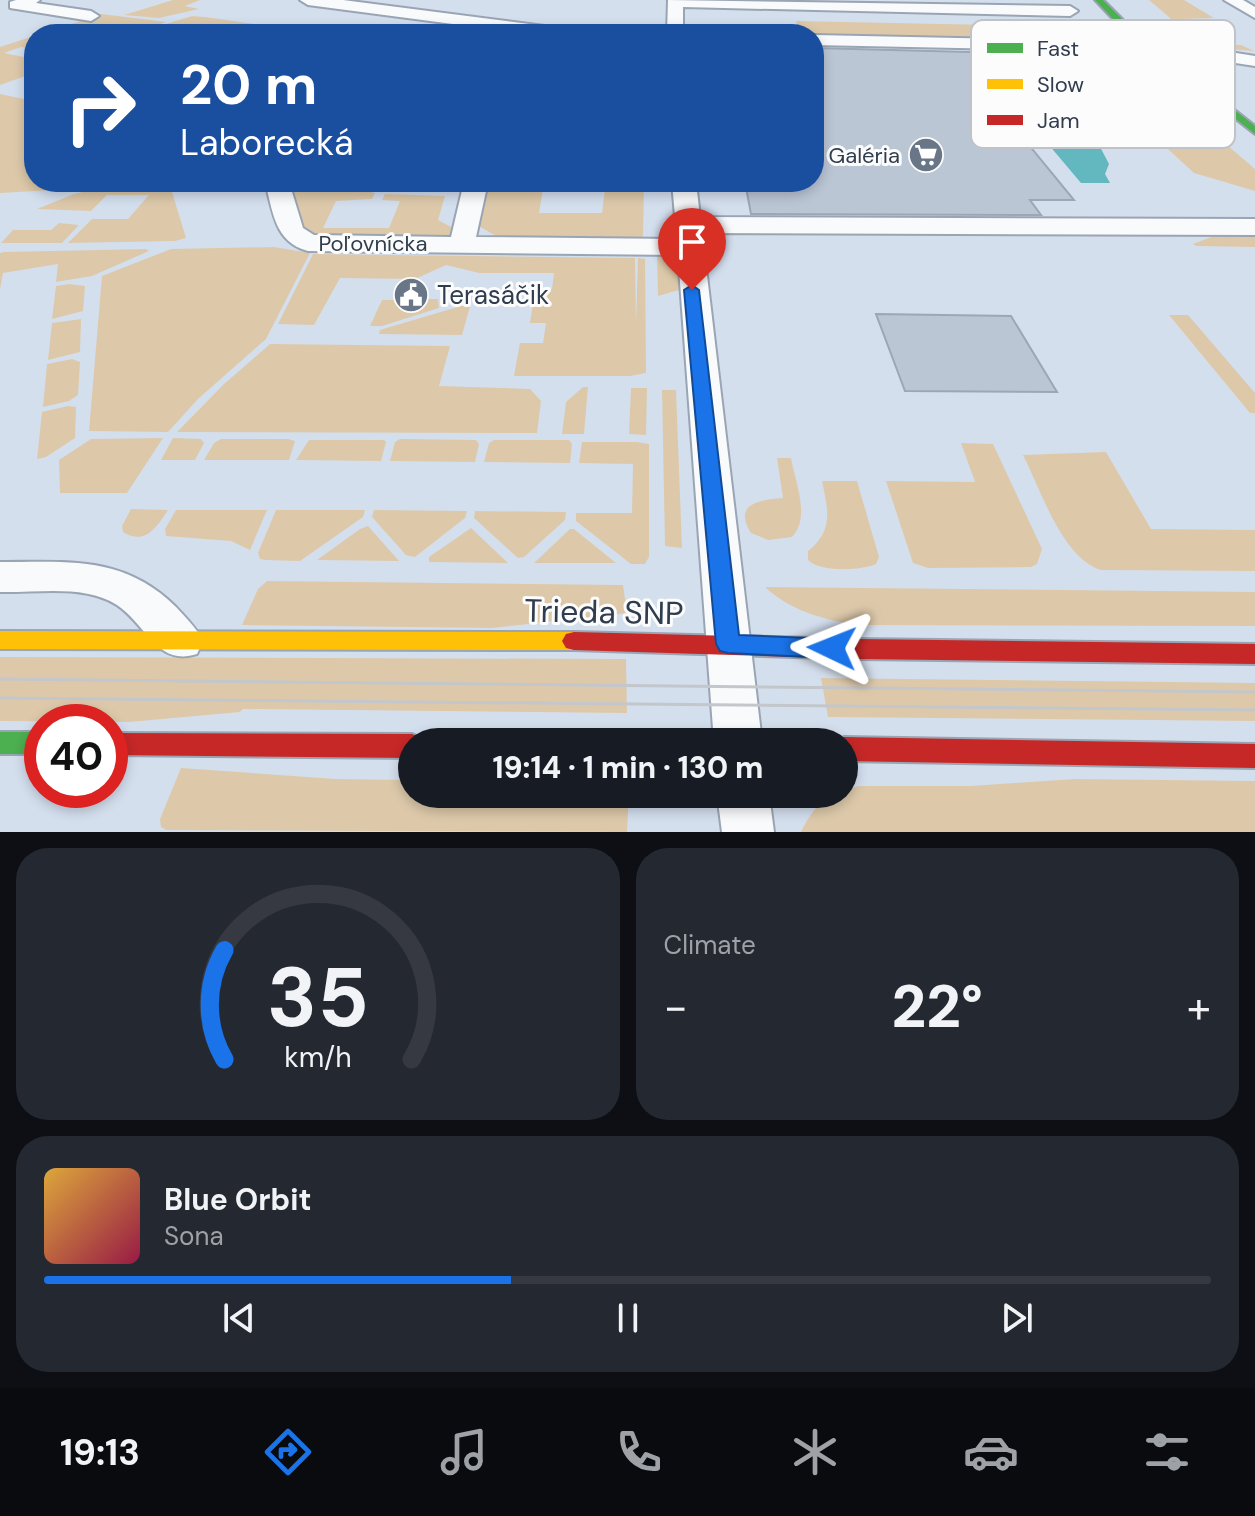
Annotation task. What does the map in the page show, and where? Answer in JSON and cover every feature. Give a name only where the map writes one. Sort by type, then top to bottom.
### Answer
[{"type":"street","points":[[32,0],[15,5],[91,16]]},
{"type":"street","points":[[308,0],[493,24]]},
{"type":"street","points":[[440,17],[449,0]]},
{"type":"street","points":[[1099,0],[1118,20]]},
{"type":"street","points":[[1122,0],[1143,20]]},
{"type":"street","points":[[675,24],[676,1],[1070,11]]},
{"type":"street","points":[[824,40],[971,43]]},
{"type":"street","points":[[1235,58],[1255,61]]},
{"type":"street","points":[[1235,65],[1255,61]]},
{"type":"street","points":[[1235,93],[1255,108]]},
{"type":"street","points":[[1235,115],[1255,131]]},
{"type":"street","name":"Poľovnícka","points":[[280,192],[291,232],[301,241],[462,243],[1109,229],[1143,220]]},
{"type":"street","name":"Poľovnícka","points":[[462,243],[474,192]]},
{"type":"street","points":[[685,192],[737,728]]},
{"type":"street","points":[[1074,220],[1255,214]]},
{"type":"street","points":[[1143,220],[1255,227]]},
{"type":"street","points":[[0,577],[97,580],[115,585],[133,594],[181,641]]},
{"type":"street","name":"Trieda SNP","points":[[0,640],[728,644],[858,649],[1255,654]]},
{"type":"street","points":[[0,743],[24,743]]},
{"type":"street","points":[[128,744],[398,746]]},
{"type":"street","points":[[858,749],[1255,756]]},
{"type":"street","points":[[745,808],[748,832]]},
{"type":"shaded area","points":[[173,0],[200,0],[185,6],[199,9],[159,18],[124,15]]},
{"type":"shaded area","points":[[1149,0],[1184,0],[1214,18],[1181,19],[1172,20]]},
{"type":"shaded area","points":[[102,14],[166,22],[160,24],[71,24]]},
{"type":"shaded area","points":[[192,16],[254,24],[166,24]]},
{"type":"shaded area","points":[[796,21],[971,24],[971,40],[824,37],[824,24],[797,24]]},
{"type":"shaded area","points":[[24,39],[24,47],[4,53],[24,57],[24,77],[0,85],[0,47]]},
{"type":"shaded area","points":[[1235,45],[1241,45],[1254,51],[1235,49]]},
{"type":"shaded area","points":[[0,94],[24,99],[24,192],[0,193]]},
{"type":"shaded area","points":[[1167,148],[1230,148],[1255,169],[1255,191],[1194,173]]},
{"type":"shaded area","points":[[172,192],[186,238],[175,241],[68,243],[92,219],[128,219],[149,195],[107,195],[91,211],[37,209],[74,194]]},
{"type":"shaded area","points":[[291,192],[375,193],[372,199],[336,201],[323,228],[389,228],[400,201],[382,200],[385,194],[445,196],[438,220],[455,229],[452,235],[433,241],[316,235],[303,230]]},
{"type":"shaded area","points":[[481,192],[542,192],[539,213],[602,213],[605,192],[644,192],[641,241],[498,237],[475,224]]},
{"type":"shaded area","points":[[59,223],[79,225],[62,243],[1,243],[13,230],[51,230]]},
{"type":"shaded area","points":[[1219,234],[1255,234],[1255,247],[1193,244]]},
{"type":"shaded area","points":[[274,247],[310,253],[266,339],[198,399],[168,432],[89,431],[102,276],[171,249]]},
{"type":"shaded area","points":[[149,251],[92,276],[56,282],[58,264],[3,273],[0,289],[0,253]]},
{"type":"shaded area","points":[[313,254],[635,258],[636,323],[638,258],[645,259],[646,373],[630,376],[514,376],[520,343],[543,343],[546,323],[530,323],[535,290],[552,289],[554,273],[479,273],[446,265],[415,279],[340,278],[314,325],[278,324]]},
{"type":"shaded area","points":[[657,254],[681,272],[682,289],[658,296]]},
{"type":"shaded area","points":[[56,286],[85,286],[83,311],[52,319]]},
{"type":"shaded area","points":[[422,299],[438,299],[439,308],[382,326],[370,326],[382,300],[404,300],[403,305]]},
{"type":"shaded area","points":[[471,303],[462,335],[379,334],[380,330]]},
{"type":"shaded area","points":[[1169,315],[1188,315],[1255,393],[1255,413],[1250,413]]},
{"type":"shaded area","points":[[81,319],[80,352],[48,360],[52,323]]},
{"type":"shaded area","points":[[270,344],[450,346],[439,386],[530,389],[541,401],[537,433],[177,432],[224,384]]},
{"type":"shaded area","points":[[72,359],[80,362],[78,395],[69,401],[43,407],[47,364]]},
{"type":"shaded area","points":[[583,387],[588,387],[584,434],[562,434],[566,402]]},
{"type":"shaded area","points":[[631,388],[647,388],[646,435],[629,434]]},
{"type":"shaded area","points":[[662,390],[676,390],[682,548],[665,546]]},
{"type":"shaded area","points":[[76,407],[75,438],[46,457],[37,459],[42,412]]},
{"type":"shaded area","points":[[163,438],[127,493],[60,493],[59,460],[91,439]]},
{"type":"shaded area","points":[[173,438],[201,439],[204,443],[195,460],[161,460]]},
{"type":"shaded area","points":[[221,439],[295,441],[289,460],[204,460],[214,443]]},
{"type":"shaded area","points":[[400,439],[476,440],[479,444],[475,462],[390,461],[395,442]]},
{"type":"shaded area","points":[[309,440],[386,442],[381,461],[296,460]]},
{"type":"shaded area","points":[[494,440],[569,440],[572,444],[570,463],[484,462],[489,443]]},
{"type":"shaded area","points":[[582,442],[649,444],[649,557],[645,564],[631,564],[576,521],[576,513],[632,513],[633,464],[579,463]]},
{"type":"shaded area","points":[[961,443],[993,444],[1042,549],[1037,564],[1031,567],[928,568],[913,563],[886,481],[975,482]]},
{"type":"shaded area","points":[[1106,452],[1151,529],[1255,530],[1255,571],[1101,570],[1087,563],[1064,538],[1023,455]]},
{"type":"shaded area","points":[[777,458],[791,458],[800,499],[800,520],[792,537],[768,540],[751,533],[745,515],[752,505],[783,498]]},
{"type":"shaded area","points":[[822,481],[857,481],[879,557],[876,564],[840,569],[821,567],[808,560],[808,551],[822,535],[827,519]]},
{"type":"shaded area","points":[[131,509],[168,510],[150,533],[138,537],[123,532],[122,526]]},
{"type":"shaded area","points":[[176,510],[267,510],[250,550],[231,541],[166,536],[165,529]]},
{"type":"shaded area","points":[[276,510],[365,510],[363,517],[300,561],[260,559],[258,553]]},
{"type":"shaded area","points":[[374,510],[467,511],[465,518],[415,557],[406,555],[372,517]]},
{"type":"shaded area","points":[[475,511],[566,512],[565,520],[524,557],[518,558],[474,518]]},
{"type":"shaded area","points":[[368,526],[399,561],[317,560],[360,529]]},
{"type":"shaded area","points":[[471,528],[508,563],[429,562],[429,557]]},
{"type":"shaded area","points":[[570,529],[574,529],[616,563],[534,563]]},
{"type":"shaded area","points":[[267,581],[623,585],[627,613],[493,628],[242,625],[258,589]]},
{"type":"shaded area","points":[[765,587],[1255,592],[1255,626],[857,625],[808,613],[785,602]]},
{"type":"shaded area","points":[[0,657],[626,659],[627,713],[243,709],[240,712],[128,722],[128,704],[24,704],[24,721],[0,721]]},
{"type":"shaded area","points":[[821,678],[1255,683],[1255,721],[828,717]]},
{"type":"shaded area","points":[[181,768],[336,779],[398,780],[398,808],[628,808],[627,832],[166,830],[161,827],[160,819]]},
{"type":"shaded area","points":[[1075,779],[1255,781],[1255,832],[801,832],[817,808],[858,808],[858,786],[970,786]]},
{"type":"water","points":[[1051,148],[1101,148],[1109,164],[1105,174],[1110,183],[1081,183]]},
{"type":"building","name":"Galéria","points":[[824,48],[971,52],[971,148],[1031,148],[1074,200],[1030,200],[1041,215],[751,214],[747,192],[824,192]]},
{"type":"building","points":[[876,314],[1011,316],[1057,392],[905,391]]},
{"type":"tram line","points":[[0,679],[1255,692]]},
{"type":"tram line","points":[[0,698],[1255,710]]},
{"type":"traffic: fast","points":[[1099,0],[1118,20]]},
{"type":"traffic: fast","points":[[1235,115],[1255,131]]},
{"type":"traffic: fast","points":[[0,743],[24,743]]},
{"type":"traffic: slow","points":[[0,640],[574,641]]},
{"type":"traffic: jam","points":[[574,641],[858,649],[1255,654]]},
{"type":"traffic: jam","points":[[128,744],[398,746]]},
{"type":"traffic: jam","points":[[858,749],[1255,756]]},
{"type":"place","name":"Galéria","points":[[926,155]]},
{"type":"place","name":"Terasáčik","points":[[411,295]]},
{"type":"route","points":[[692,290],[728,644],[832,648]]}]
